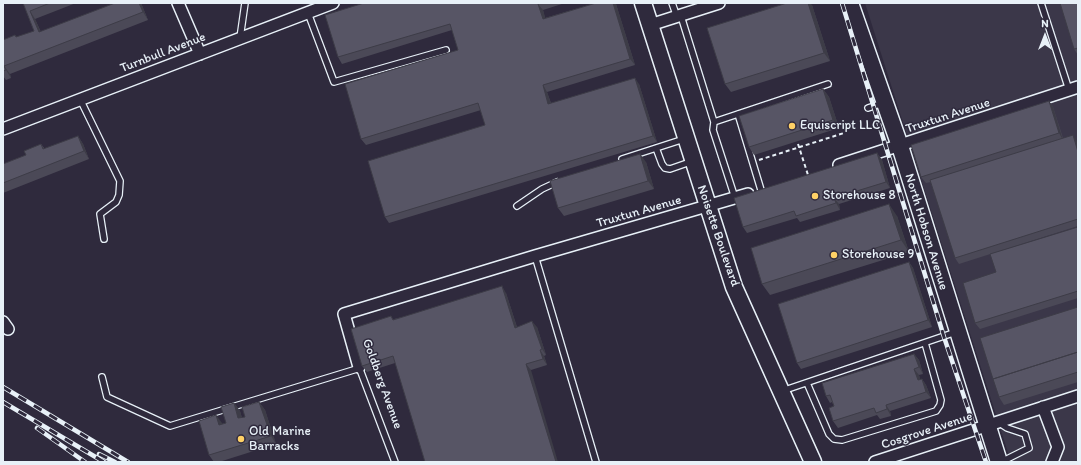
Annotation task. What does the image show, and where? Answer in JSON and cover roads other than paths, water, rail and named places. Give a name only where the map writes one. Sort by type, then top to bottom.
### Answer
[{"type":"street","points":[[178,3],[200,54]]},
{"type":"street","name":"Turnbull Avenue","points":[[3,129],[308,13],[320,5],[333,3]]},
{"type":"street","name":"Noisette Boulevard","points":[[643,3],[734,287],[780,392],[813,462]]},
{"type":"street","points":[[650,25],[679,16],[701,6],[719,3]]},
{"type":"street","name":"North Hobson Avenue","points":[[850,3],[900,146],[957,332],[992,424],[1000,462]]},
{"type":"street","name":"Truxtun Avenue","points":[[830,168],[1074,88]]},
{"type":"street","name":"Truxtun Avenue","points":[[344,314],[534,256],[708,207],[774,186]]},
{"type":"street","name":"Goldberg Avenue","points":[[344,314],[360,367]]},
{"type":"street","name":"Cosgrove Avenue","points":[[875,462],[1078,396]]},
{"type":"street","points":[[1043,407],[1058,447],[1052,462]]},
{"type":"lane","points":[[240,38],[245,3]]},
{"type":"lane","points":[[672,3],[679,16],[714,122],[713,130],[736,198]]},
{"type":"lane","points":[[1041,3],[1074,88]]},
{"type":"lane","points":[[308,13],[334,82],[446,50]]},
{"type":"lane","points":[[714,122],[828,84]]},
{"type":"lane","points":[[80,99],[120,182],[119,195],[116,202],[100,214],[104,239]]},
{"type":"lane","points":[[868,108],[884,102]]},
{"type":"lane","points":[[738,114],[761,190]]},
{"type":"lane","points":[[619,160],[686,138]]},
{"type":"lane","points":[[656,148],[665,168],[670,169],[693,161]]},
{"type":"lane","points":[[517,206],[542,189],[563,180]]},
{"type":"lane","points":[[534,256],[596,462]]},
{"type":"lane","points":[[780,392],[957,332]]},
{"type":"lane","points":[[807,383],[829,434],[834,439],[842,440],[936,411],[940,406],[941,400],[925,343]]},
{"type":"lane","points":[[102,377],[107,397],[170,426],[360,367]]},
{"type":"lane","name":"Goldberg Avenue","points":[[360,367],[395,462]]},
{"type":"lane","points":[[992,424],[1025,434],[1029,448],[1000,462]]},
{"type":"railway","points":[[842,3],[944,337],[986,462]]},
{"type":"railway","points":[[3,387],[128,462]]},
{"type":"railway","points":[[3,402],[104,462]]},
{"type":"railway","points":[[37,428],[85,462]]},
{"type":"railway","points":[[99,454],[115,462]]},
{"type":"place","name":"Equiscript LLC","points":[[792,126]]},
{"type":"place","name":"Storehouse 8","points":[[815,196]]},
{"type":"place","name":"Storehouse 9","points":[[834,255]]},
{"type":"place","name":"Old Marine Barracks","points":[[241,439]]}]
